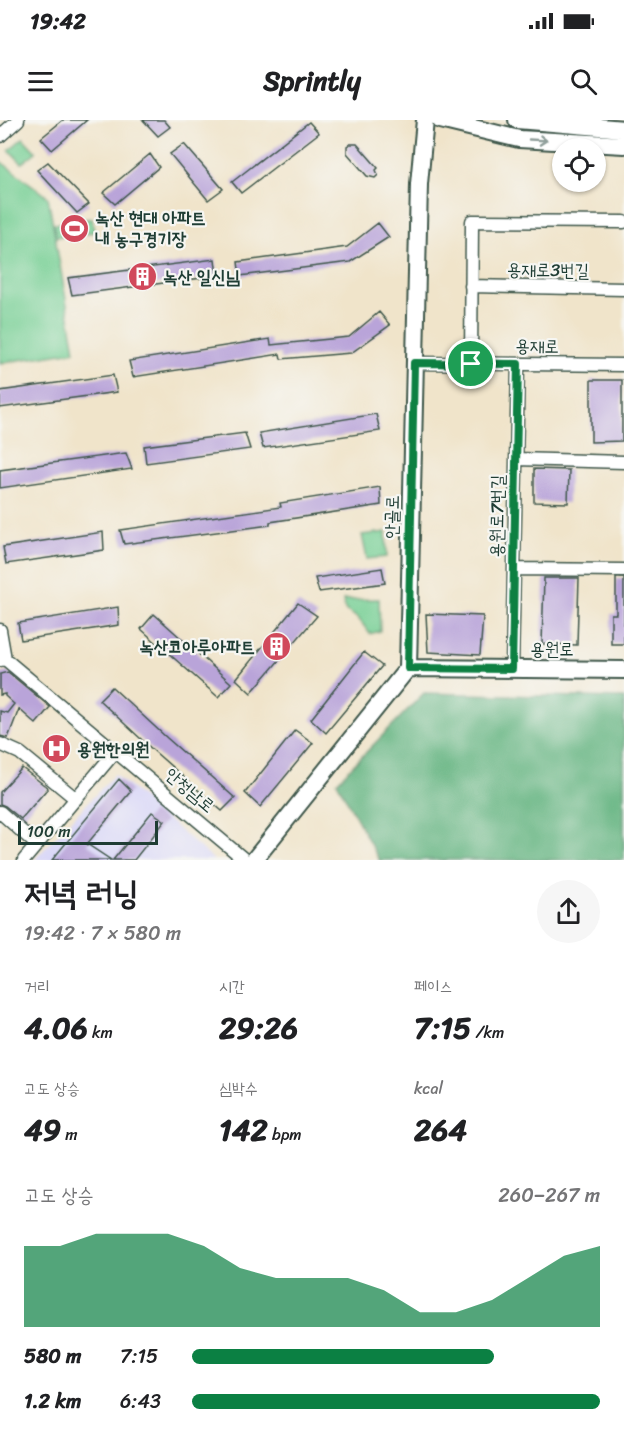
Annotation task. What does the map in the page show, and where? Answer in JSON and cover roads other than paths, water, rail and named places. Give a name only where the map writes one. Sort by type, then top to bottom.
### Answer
[{"type":"main road","name":"안골로","points":[[408,668],[419,184],[425,120]]},
{"type":"main road","points":[[440,120],[519,139],[624,145]]},
{"type":"main road","points":[[517,120],[624,129]]},
{"type":"main road","points":[[254,860],[408,668]]},
{"type":"main road","name":"용원로","points":[[408,668],[624,670]]},
{"type":"street","points":[[0,136],[18,120]]},
{"type":"street","points":[[471,364],[472,221],[624,222]]},
{"type":"street","name":"용재로3번길","points":[[471,286],[624,289]]},
{"type":"street","name":"용재로","points":[[414,363],[624,365]]},
{"type":"street","name":"용원로7번길","points":[[512,669],[518,364]]},
{"type":"street","points":[[516,459],[624,462]]},
{"type":"street","points":[[514,569],[624,570]]},
{"type":"street","points":[[0,630],[3,660]]},
{"type":"street","name":"안청남로","points":[[3,660],[245,860]]},
{"type":"street","points":[[0,744],[20,753],[76,799]]},
{"type":"street","points":[[24,860],[115,752]]},
{"type":"street","points":[[0,812],[37,845]]},
{"type":"place","name":"녹산 현대 아파트 내 농구경기장","points":[[74,228]]},
{"type":"place","name":"녹산 일신님","points":[[142,277]]},
{"type":"place","name":"녹산코아루아파트","points":[[276,647]]},
{"type":"place","name":"용원한의원","points":[[56,749]]}]
